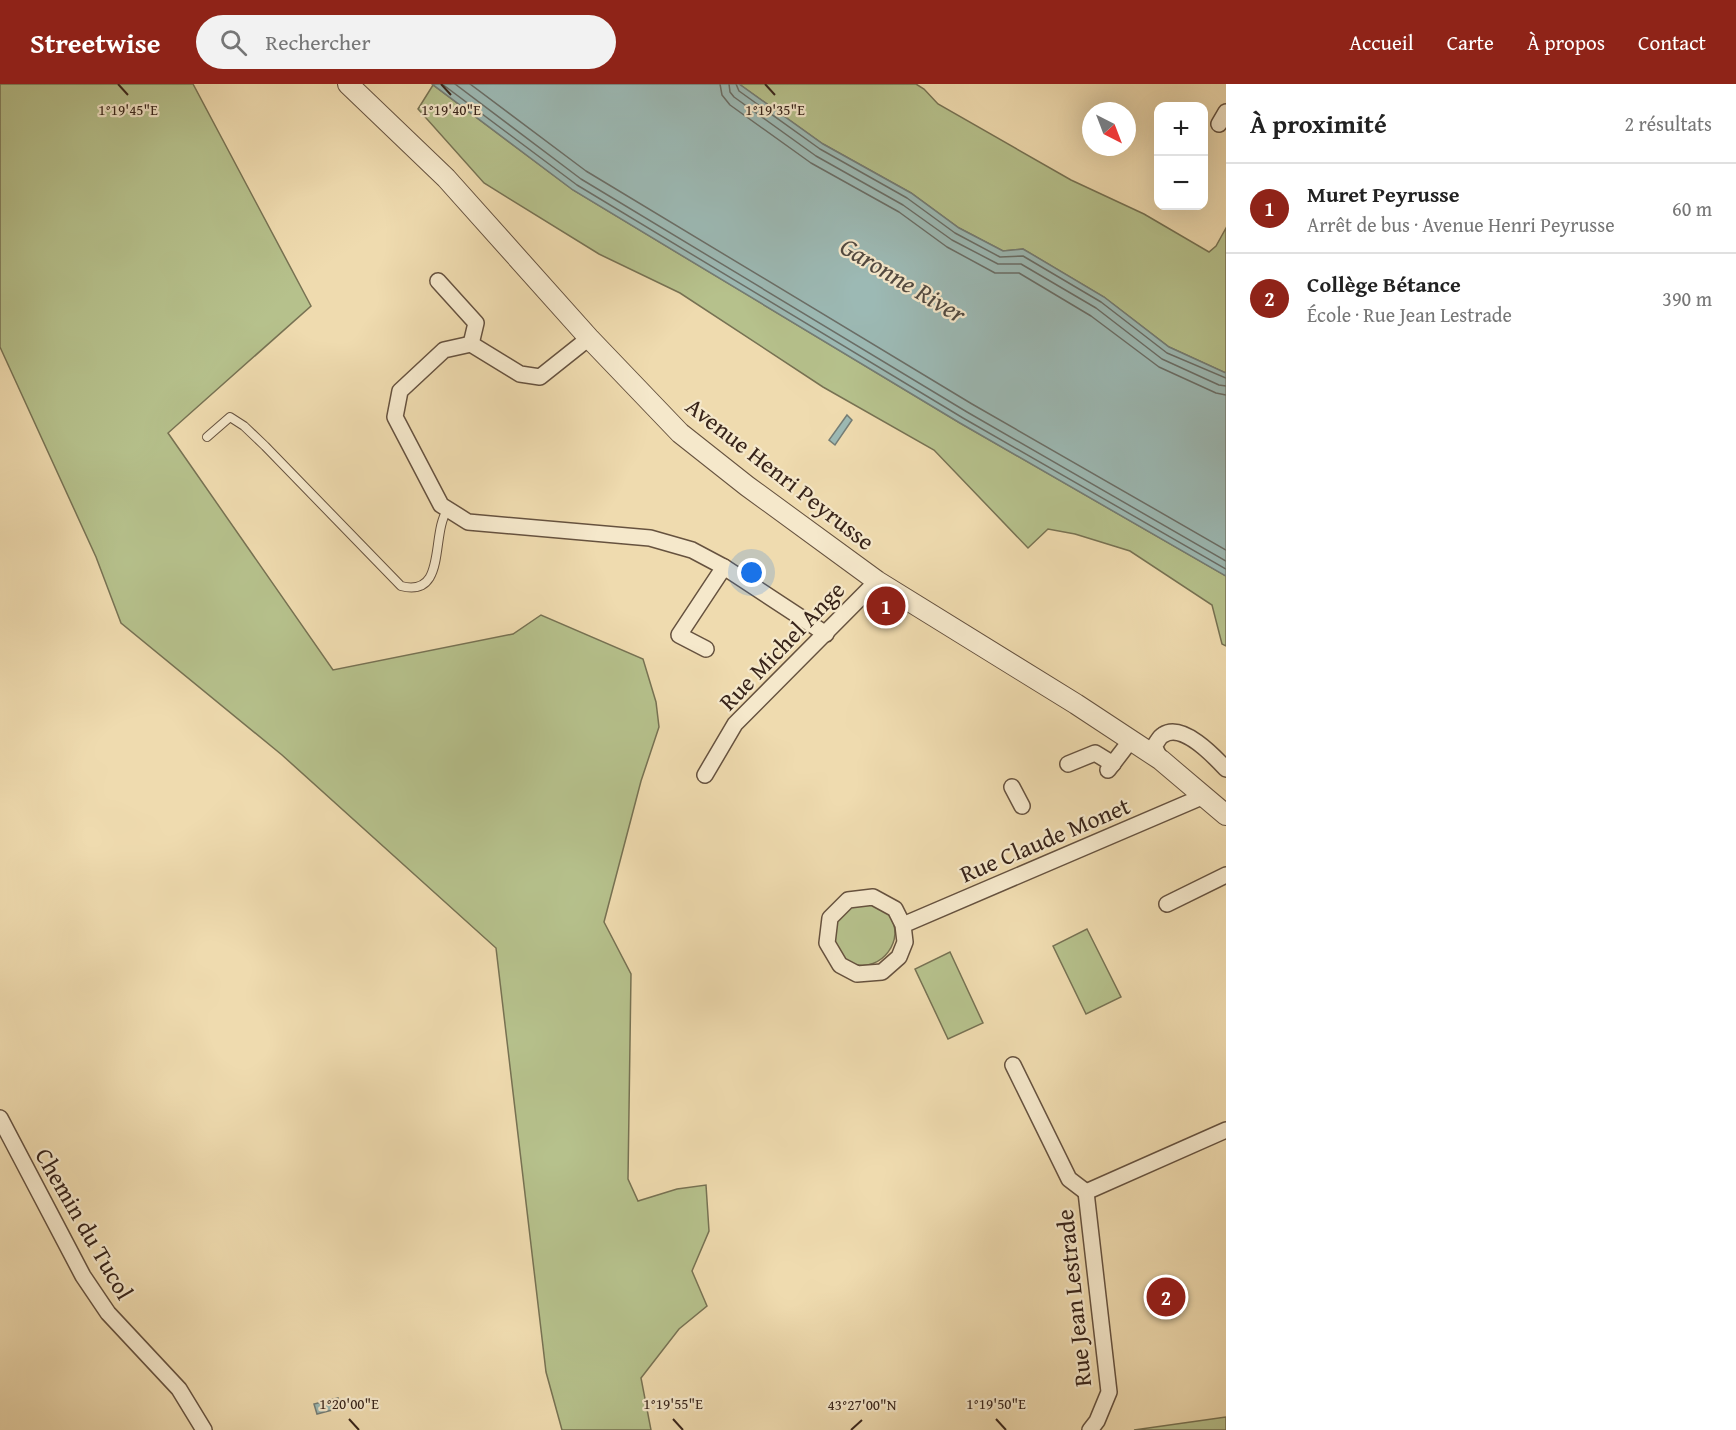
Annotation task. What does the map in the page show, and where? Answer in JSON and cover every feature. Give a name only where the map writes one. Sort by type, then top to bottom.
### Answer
[{"type":"street","name":"Avenue Henri Peyrusse","points":[[348,84],[446,178],[589,338],[680,433],[747,486],[877,581],[1076,704],[1161,760],[1226,815]]},
{"type":"street","points":[[438,281],[476,323],[471,344]]},
{"type":"street","points":[[589,338],[540,377],[520,375],[471,344],[444,350],[400,391],[395,417],[441,505],[468,522],[650,538],[692,550],[724,567],[826,634]]},
{"type":"street","points":[[706,649],[679,635],[724,567]]},
{"type":"street","name":"Rue Michel Ange","points":[[705,775],[735,723],[877,581]]},
{"type":"street","points":[[1161,760],[1154,746],[1162,735],[1174,731],[1190,738],[1226,768]]},
{"type":"street","points":[[1068,764],[1095,753],[1110,767],[1131,741]]},
{"type":"street","points":[[1012,787],[1022,806]]},
{"type":"street","name":"Rue Claude Monet","points":[[903,925],[1204,796]]},
{"type":"street","points":[[1167,904],[1226,875]]},
{"type":"street","points":[[873,897],[895,909],[903,925],[905,942],[899,957],[882,972],[857,974],[847,969],[840,965],[827,943],[830,918],[848,900],[873,897]]},
{"type":"street","points":[[1013,1065],[1069,1179],[1086,1192],[1226,1130]]},
{"type":"street","name":"Chemin du Tucol","points":[[0,1118],[82,1276],[108,1313],[179,1389],[204,1430]]},
{"type":"street","name":"Rue Jean Lestrade","points":[[1086,1192],[1109,1392],[1097,1421],[1090,1430]]},
{"type":"lane","points":[[207,436],[230,417],[244,426],[401,586],[416,588],[424,584],[434,572],[442,517],[448,509]]},
{"type":"green space","points":[[0,84],[193,84],[311,306],[168,433],[333,670],[513,634],[541,615],[643,659],[656,702],[659,727],[641,781],[604,922],[631,974],[628,1179],[638,1201],[677,1189],[706,1185],[709,1231],[692,1271],[707,1306],[679,1329],[641,1378],[651,1430],[562,1430],[546,1372],[496,948],[282,755],[121,623],[96,557],[0,347]]},
{"type":"green space","points":[[739,84],[916,84],[938,104],[1071,180],[1144,214],[1209,252],[1216,246],[1226,228],[1226,373],[1169,347],[1104,297],[1023,249],[1003,251],[959,228],[911,193],[823,144]]},
{"type":"green space","points":[[433,85],[573,190],[960,423],[1226,576],[1226,646],[1222,644],[1212,605],[1130,551],[1075,534],[1048,529],[1028,548],[934,450],[823,387],[680,293],[599,254],[484,183],[418,109]]},
{"type":"green space","points":[[870,902],[889,915],[894,924],[893,943],[888,952],[873,964],[853,964],[835,951],[834,920],[841,912]]},
{"type":"green space","points":[[1087,929],[1121,997],[1086,1014],[1053,946]]},
{"type":"green space","points":[[950,952],[983,1023],[948,1039],[915,969]]},
{"type":"green space","points":[[1226,1417],[1226,1430],[1134,1430]]},
{"type":"water","name":"Garonne River","points":[[432,84],[739,84],[823,144],[911,193],[959,228],[1003,251],[1023,249],[1104,297],[1169,347],[1226,373],[1226,576],[960,423],[573,190]]},
{"type":"water","points":[[847,415],[852,420],[835,445],[829,440]]},
{"type":"water","points":[[338,1398],[340,1408],[317,1414],[314,1404]]},
{"type":"place","name":"Muret Peyrusse","points":[[886,606]]},
{"type":"place","name":"Collège Bétance","points":[[1166,1297]]}]
